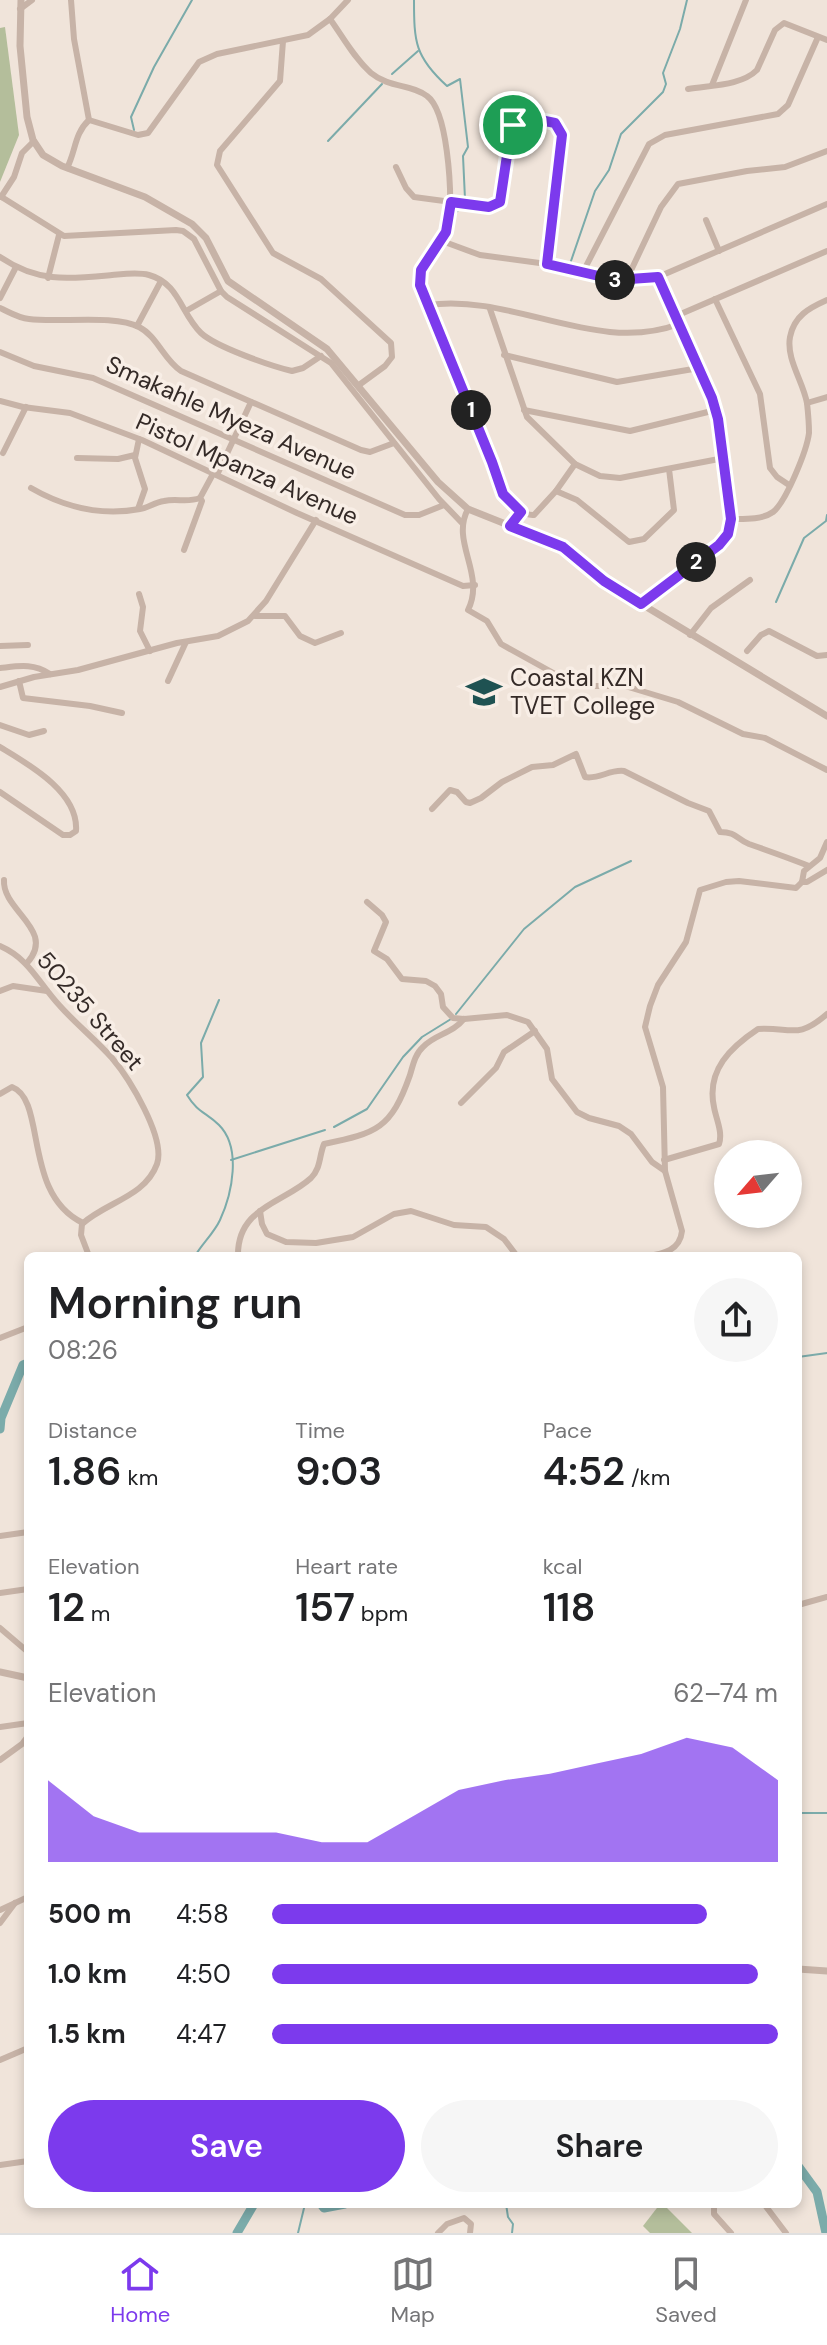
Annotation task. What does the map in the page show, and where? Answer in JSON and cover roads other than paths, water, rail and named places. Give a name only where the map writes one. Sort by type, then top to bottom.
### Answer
[{"type":"street","points":[[32,0],[20,4],[20,46],[27,117],[34,141],[49,160],[145,197],[192,224],[206,238],[223,273],[235,288],[321,344],[359,385],[438,482],[468,509],[563,547],[604,581],[827,716]]},
{"type":"street","points":[[71,0],[74,39],[89,120]]},
{"type":"street","points":[[89,120],[143,135],[152,129],[187,74],[199,62],[217,54],[308,35],[330,19],[348,0]]},
{"type":"street","points":[[712,85],[746,0]]},
{"type":"street","points":[[330,19],[371,72],[389,84],[426,94],[433,101],[442,122],[451,202],[448,226],[419,278],[501,489],[521,512],[530,516],[538,512],[575,464]]},
{"type":"street","points":[[688,89],[742,80],[753,74],[780,25],[787,22],[827,40]]},
{"type":"street","points":[[583,272],[649,144],[665,135],[778,114],[788,105],[818,37]]},
{"type":"street","points":[[283,41],[280,81],[220,151],[217,165],[273,253],[321,279],[391,343],[392,357],[359,385]]},
{"type":"street","points":[[396,167],[414,197],[489,207],[500,202],[511,129],[518,120],[525,117],[555,123],[562,135],[547,264]]},
{"type":"street","points":[[67,168],[74,153],[77,132],[89,120]]},
{"type":"street","points":[[34,141],[22,153],[14,177],[0,197],[59,235],[183,231],[198,245],[221,291],[321,356],[337,370],[444,505],[462,523],[475,585],[468,610],[487,621],[501,644],[557,675],[593,686],[634,687],[678,702],[743,734],[765,738],[827,770]]},
{"type":"street","points":[[626,281],[661,207],[678,184],[785,167],[827,151]]},
{"type":"street","points":[[442,241],[480,255],[547,264],[626,281],[658,277],[827,204]]},
{"type":"street","points":[[706,220],[719,251]]},
{"type":"street","points":[[48,278],[59,235]]},
{"type":"street","points":[[676,316],[827,251]]},
{"type":"street","points":[[0,257],[16,267],[48,278],[73,280],[139,274],[161,281],[174,291],[199,332],[206,337],[298,371],[321,356]]},
{"type":"street","points":[[0,298],[16,267]]},
{"type":"street","points":[[641,604],[719,545],[728,534],[731,519],[716,410],[658,277]]},
{"type":"street","points":[[137,326],[161,281]]},
{"type":"street","points":[[186,311],[221,291]]},
{"type":"street","points":[[715,299],[760,394],[770,468],[789,485]]},
{"type":"street","points":[[731,519],[752,518],[773,512],[782,501],[807,444],[807,403],[789,342],[798,318],[807,309],[827,300]]},
{"type":"street","points":[[428,305],[445,304],[533,315],[620,334],[664,330],[679,324]]},
{"type":"street","points":[[0,308],[26,319],[112,321],[137,326],[146,332],[170,364],[181,371],[361,450],[378,450],[394,443]]},
{"type":"street","points":[[490,309],[530,422],[575,464],[592,473],[612,478],[724,458]]},
{"type":"street","name":"Smakahle Myeza Avenue","points":[[0,352],[34,366],[87,375],[405,515],[419,515],[444,505]]},
{"type":"street","points":[[504,355],[617,382],[699,368]]},
{"type":"street","points":[[807,403],[827,397]]},
{"type":"street","name":"Pistol Mpanza Avenue","points":[[0,401],[70,413],[139,439],[463,586],[475,585]]},
{"type":"street","points":[[31,488],[54,500],[93,511],[138,509],[165,500],[190,502],[200,498],[215,474],[251,402]]},
{"type":"street","points":[[3,453],[26,407]]},
{"type":"street","points":[[524,410],[625,431],[716,410]]},
{"type":"street","points":[[138,509],[145,489],[135,455],[139,439]]},
{"type":"street","points":[[77,458],[126,459],[135,455]]},
{"type":"street","points":[[556,491],[577,500],[624,540],[636,542],[674,510],[669,469]]},
{"type":"street","points":[[184,550],[202,501],[200,498]]},
{"type":"street","points":[[462,523],[468,509]]},
{"type":"street","points":[[510,526],[521,512]]},
{"type":"street","points":[[255,616],[316,520]]},
{"type":"street","points":[[690,635],[711,608],[750,580]]},
{"type":"street","points":[[139,594],[143,607],[140,631],[150,651]]},
{"type":"street","points":[[0,687],[218,636],[255,616],[285,616],[300,636],[315,643],[341,633]]},
{"type":"street","points":[[747,651],[761,635],[769,631],[817,656],[827,655]]},
{"type":"street","points":[[168,681],[186,642]]},
{"type":"street","points":[[0,646],[28,645]]},
{"type":"street","points":[[0,668],[26,665],[39,667],[50,674]]},
{"type":"street","points":[[19,681],[23,698],[122,713]]},
{"type":"street","points":[[0,725],[29,735],[44,731]]},
{"type":"street","points":[[0,747],[44,775],[58,790],[74,814],[76,831],[63,835],[0,792]]},
{"type":"street","points":[[432,809],[450,790],[457,792],[466,802],[474,802],[502,782],[532,767],[553,765],[576,754],[585,777],[624,771],[709,811],[720,832],[733,833],[744,842],[809,866]]},
{"type":"street","points":[[802,882],[804,871],[820,858],[827,842]]},
{"type":"street","points":[[661,1252],[672,1249],[682,1237],[665,1171],[663,1087],[645,1027],[658,985],[686,942],[700,890],[734,881],[792,889],[827,870]]},
{"type":"street","points":[[4,880],[6,894],[23,914],[36,943],[36,952],[27,963]]},
{"type":"street","points":[[367,902],[386,922],[374,946],[375,953],[387,959],[402,979],[426,981],[435,986],[446,1011],[453,1018],[507,1015],[524,1019],[547,1049],[552,1079],[577,1112],[619,1126],[631,1134],[652,1162],[665,1171]]},
{"type":"street","name":"50235 Street","points":[[0,946],[27,963],[47,991],[120,1068],[147,1117],[159,1149],[158,1161],[144,1185],[83,1223]]},
{"type":"street","points":[[0,991],[13,986],[47,991]]},
{"type":"street","points":[[664,1160],[719,1144],[721,1135],[712,1101],[713,1090],[721,1060],[734,1046],[758,1029],[798,1031],[827,1014]]},
{"type":"street","points":[[238,1252],[240,1235],[260,1211],[311,1178],[320,1164],[324,1144],[368,1134],[385,1122],[400,1100],[421,1048],[449,1033],[464,1019]]},
{"type":"street","points":[[461,1103],[496,1068],[504,1052],[535,1031]]},
{"type":"street","points":[[0,1094],[12,1087],[21,1092],[34,1126],[47,1186],[62,1209],[83,1223],[80,1229],[87,1252]]},
{"type":"street","points":[[260,1211],[267,1234],[286,1242],[316,1243],[353,1237],[394,1214],[411,1211],[454,1225],[486,1227],[504,1239],[514,1252]]},
{"type":"street","points":[[0,1338],[24,1329]]},
{"type":"street","points":[[0,1536],[24,1533]]},
{"type":"street","points":[[0,1593],[24,1590]]},
{"type":"street","points":[[802,1604],[827,1597]]},
{"type":"street","points":[[0,1628],[24,1649]]},
{"type":"street","points":[[0,1672],[24,1677]]},
{"type":"street","points":[[0,1727],[24,1724]]},
{"type":"street","points":[[0,1760],[24,1741]]},
{"type":"street","points":[[0,1910],[24,1899]]},
{"type":"street","points":[[0,1923],[15,1902]]},
{"type":"street","points":[[802,1969],[827,1971]]},
{"type":"street","points":[[0,2060],[24,2050]]},
{"type":"street","points":[[0,2165],[24,2162]]},
{"type":"street","points":[[714,2208],[714,2214],[731,2233]]},
{"type":"street","points":[[767,2208],[786,2233]]},
{"type":"street","points":[[438,2233],[451,2222],[464,2218],[470,2222],[470,2233]]},
{"type":"waterway","points":[[134,130],[131,117],[154,67],[192,0]]},
{"type":"waterway","points":[[414,0],[416,38],[422,57],[447,86],[460,79],[468,147],[463,156],[465,199]]},
{"type":"waterway","points":[[571,261],[595,191],[609,170],[621,134],[663,92],[666,84],[663,73],[680,29],[687,0]]},
{"type":"waterway","points":[[392,74],[418,51]]},
{"type":"waterway","points":[[328,141],[382,84]]},
{"type":"waterway","points":[[451,236],[455,213],[462,207]]},
{"type":"waterway","points":[[430,297],[426,276],[441,249]]},
{"type":"waterway","points":[[422,304],[471,420]]},
{"type":"waterway","points":[[489,467],[490,477]]},
{"type":"waterway","points":[[776,602],[804,538],[826,521],[827,515]]},
{"type":"waterway","points":[[456,1014],[524,929],[575,887],[631,861]]},
{"type":"waterway","points":[[198,1252],[220,1220],[233,1171],[231,1146],[226,1135],[187,1095],[203,1077],[201,1043],[219,1000]]},
{"type":"waterway","points":[[334,1127],[367,1109],[403,1057],[422,1037],[451,1019]]},
{"type":"waterway","points":[[231,1160],[325,1130]]},
{"type":"waterway","points":[[802,1356],[827,1353]]},
{"type":"waterway","points":[[0,1429],[1,1418],[24,1365]]},
{"type":"waterway","points":[[802,1813],[827,1813]]},
{"type":"waterway","points":[[802,2171],[817,2192],[826,2233]]},
{"type":"waterway","points":[[237,2233],[252,2208]]},
{"type":"waterway","points":[[298,2233],[304,2208]]},
{"type":"waterway","points":[[507,2208],[513,2224],[512,2233]]},
{"type":"place","name":"Coastal KZN TVET College","points":[[484,692]]}]
